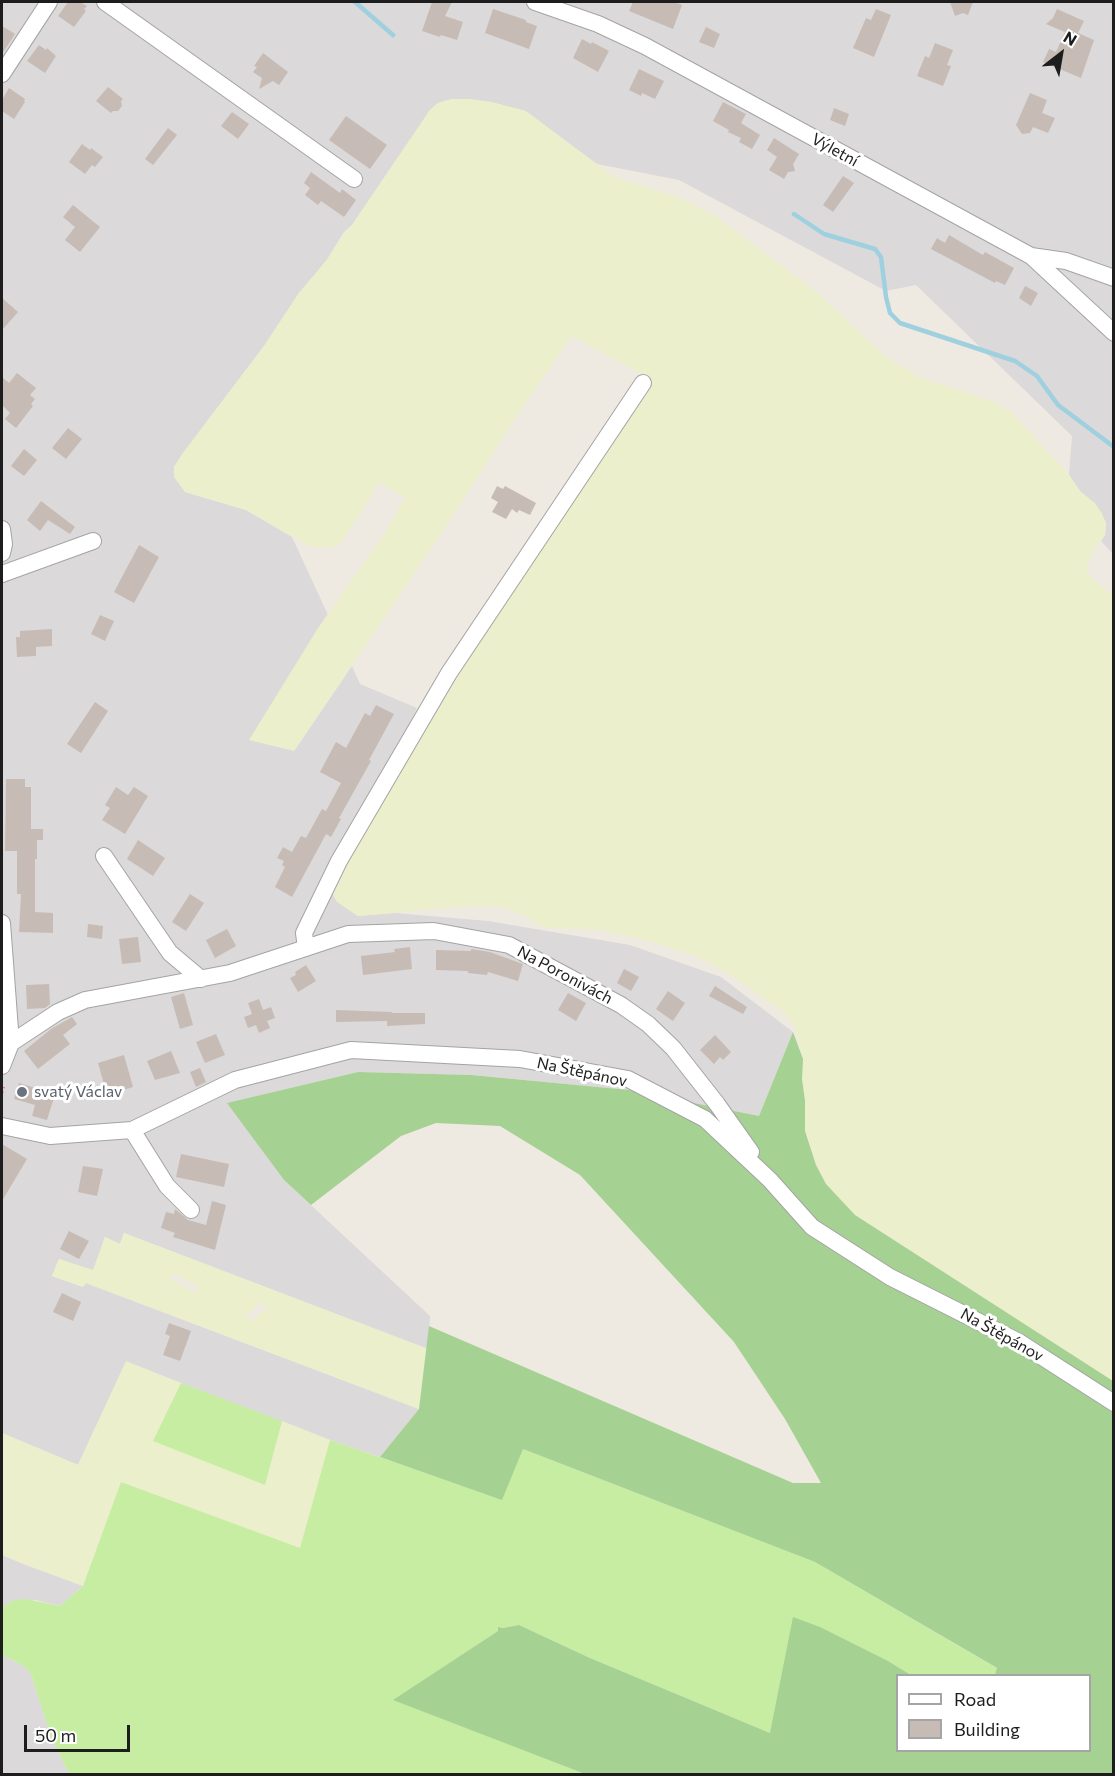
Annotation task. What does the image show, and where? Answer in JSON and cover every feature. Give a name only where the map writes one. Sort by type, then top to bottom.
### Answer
[{"type":"street","points":[[2,74],[49,2]]},
{"type":"street","points":[[105,2],[354,179]]},
{"type":"street","name":"Výletní","points":[[535,2],[598,24],[645,46],[1031,256],[1113,333]]},
{"type":"street","points":[[1031,256],[1066,261],[1113,278]]},
{"type":"street","points":[[306,948],[304,933],[339,861],[449,673],[643,383]]},
{"type":"street","points":[[2,529],[4,544],[2,553]]},
{"type":"street","points":[[2,574],[93,541]]},
{"type":"street","points":[[104,856],[170,952],[201,979]]},
{"type":"street","points":[[2,923],[11,1043],[2,1066]]},
{"type":"street","name":"Na Poronivách","points":[[11,1043],[58,1012],[85,1000],[230,973],[348,934],[434,931],[509,945],[621,1005],[648,1024],[673,1048],[710,1094],[770,1180]]},
{"type":"street","name":"Na Štěpánov","points":[[2,1126],[50,1136],[132,1130],[235,1080],[351,1050],[520,1059],[628,1079],[705,1119],[770,1180],[812,1227],[890,1278],[1018,1341],[1113,1403]]},
{"type":"street","points":[[132,1130],[167,1186],[191,1210]]},
{"type":"path","points":[[2,1094],[4,1087]]},
{"type":"shaded area","points":[[2,2],[1113,2],[1113,554],[1101,541],[1105,535],[1106,523],[1101,512],[1080,491],[1069,475],[1072,436],[916,285],[886,291],[679,180],[597,164],[525,111],[491,102],[468,99],[452,99],[438,103],[430,110],[352,225],[344,232],[326,261],[299,293],[264,346],[174,467],[185,492],[246,510],[292,537],[328,615],[284,685],[294,751],[352,666],[360,684],[417,708],[344,870],[335,885],[338,902],[358,916],[395,913],[488,921],[630,945],[721,977],[793,1032],[759,1116],[628,1090],[471,1075],[358,1072],[228,1103],[284,1180],[430,1316],[428,1349],[124,1233],[120,1244],[105,1237],[93,1271],[59,1259],[52,1276],[83,1287],[86,1283],[419,1409],[380,1457],[126,1362],[78,1465],[2,1433]]},
{"type":"shaded area","points":[[2,1555],[83,1586],[60,1606],[36,1600],[14,1600],[2,1607]]},
{"type":"shaded area","points":[[2,1654],[25,1667],[31,1674],[50,1734],[69,1774],[2,1774]]},
{"type":"green space","points":[[452,99],[491,102],[526,111],[614,177],[680,198],[717,217],[814,290],[886,357],[919,377],[995,402],[1012,413],[1101,512],[1106,523],[1105,535],[1093,551],[1087,574],[1113,596],[1113,1381],[855,1215],[826,1184],[816,1165],[805,1131],[803,1059],[794,1025],[782,1011],[728,973],[693,955],[653,942],[601,930],[545,928],[517,912],[499,906],[457,907],[358,916],[337,902],[333,895],[335,885],[429,715],[652,380],[572,336],[294,751],[249,740],[318,628],[383,536],[405,498],[378,482],[342,541],[334,547],[311,547],[246,510],[185,492],[174,477],[174,467],[264,346],[299,293],[352,225],[430,110],[438,103]]},
{"type":"green space","points":[[793,1032],[803,1059],[805,1131],[816,1165],[826,1184],[855,1215],[1113,1381],[1113,1774],[585,1774],[393,1700],[498,1631],[498,1627],[519,1625],[590,1658],[770,1733],[793,1617],[820,1627],[909,1674],[896,1674],[896,1752],[1091,1752],[1091,1674],[995,1674],[997,1668],[815,1562],[523,1449],[502,1500],[380,1457],[419,1409],[429,1326],[793,1483],[821,1483],[785,1419],[734,1342],[580,1175],[500,1126],[436,1123],[401,1136],[311,1205],[284,1180],[227,1103],[358,1072],[471,1075],[629,1090],[759,1116]]},
{"type":"green space","points":[[124,1233],[428,1349],[419,1409],[86,1283],[83,1287],[52,1276],[59,1259],[93,1270],[105,1237],[120,1244]],"holes":[[[173,1273],[198,1286],[196,1293],[170,1279]],[[260,1302],[267,1308],[251,1321],[246,1316]]]},
{"type":"green space","points":[[126,1361],[181,1383],[154,1441],[265,1485],[282,1421],[330,1440],[300,1548],[121,1482],[83,1586],[2,1555],[2,1433],[78,1465]]},
{"type":"green space","points":[[181,1383],[282,1421],[265,1485],[153,1441]]},
{"type":"green space","points":[[330,1440],[501,1499],[523,1449],[815,1562],[998,1669],[996,1674],[909,1674],[888,1661],[770,1733],[590,1658],[519,1625],[498,1627],[498,1631],[394,1700],[585,1774],[69,1774],[50,1734],[31,1674],[25,1667],[2,1654],[2,1607],[14,1600],[26,1599],[60,1606],[83,1586],[121,1482],[300,1548]]},
{"type":"building","points":[[68,2],[80,2],[87,6],[74,27],[58,16]]},
{"type":"building","points":[[432,2],[452,2],[445,16],[463,22],[457,40],[422,31]]},
{"type":"building","points":[[633,2],[674,2],[682,5],[673,29],[629,11]]},
{"type":"building","points":[[950,2],[973,2],[968,15],[963,13],[955,16]]},
{"type":"building","points":[[493,9],[537,26],[529,49],[485,33]]},
{"type":"building","points":[[876,9],[891,15],[874,57],[853,48],[866,18],[871,20]]},
{"type":"building","points":[[1057,9],[1084,21],[1078,33],[1094,40],[1081,78],[1043,62],[1049,49],[1056,52],[1065,32],[1046,24],[1053,18]]},
{"type":"building","points":[[2,26],[15,34],[2,54]]},
{"type":"building","points":[[706,27],[720,34],[714,48],[699,42]]},
{"type":"building","points":[[582,39],[609,51],[598,72],[573,58]]},
{"type":"building","points":[[935,43],[953,50],[947,65],[951,66],[943,86],[917,76],[925,56],[929,58]]},
{"type":"building","points":[[39,45],[46,50],[47,48],[56,56],[45,73],[27,61]]},
{"type":"building","points":[[263,53],[288,72],[279,85],[273,81],[259,89],[262,78],[253,72],[257,67],[254,66]]},
{"type":"building","points":[[639,69],[664,81],[655,99],[629,90]]},
{"type":"building","points":[[108,87],[123,99],[118,111],[111,113],[96,101]]},
{"type":"building","points":[[9,88],[25,99],[14,119],[2,111],[2,100]]},
{"type":"building","points":[[1030,93],[1047,100],[1042,113],[1055,118],[1048,133],[1033,127],[1030,133],[1022,134],[1016,125]]},
{"type":"building","points":[[723,102],[746,114],[741,123],[760,135],[752,149],[739,142],[741,138],[713,121]]},
{"type":"building","points":[[834,108],[849,114],[845,126],[830,120]]},
{"type":"building","points":[[232,112],[249,124],[238,139],[221,126]]},
{"type":"building","points":[[346,116],[387,145],[370,169],[329,140]]},
{"type":"building","points":[[168,128],[177,135],[153,165],[145,159]]},
{"type":"building","points":[[774,138],[799,154],[793,164],[795,171],[788,172],[784,179],[769,170],[777,157],[767,150]]},
{"type":"building","points":[[82,144],[103,157],[85,174],[69,162]]},
{"type":"building","points":[[311,172],[340,193],[342,189],[356,200],[344,217],[321,201],[318,205],[305,195],[310,188],[304,183]]},
{"type":"building","points":[[843,176],[854,183],[833,212],[823,205]]},
{"type":"building","points":[[73,205],[100,227],[80,252],[65,240],[75,227],[63,217]]},
{"type":"building","points":[[949,235],[983,255],[985,252],[1014,268],[1005,285],[996,281],[995,283],[931,249],[937,238],[945,243]]},
{"type":"building","points":[[1025,286],[1038,293],[1031,306],[1019,298]]},
{"type":"building","points":[[2,298],[18,312],[2,330]]},
{"type":"building","points":[[17,373],[36,388],[30,395],[35,399],[31,404],[33,406],[16,428],[5,419],[10,413],[2,405],[2,377],[9,383]]},
{"type":"building","points":[[68,428],[82,439],[66,459],[52,448]]},
{"type":"building","points":[[24,449],[37,460],[24,476],[11,466]]},
{"type":"building","points":[[497,486],[503,489],[505,486],[536,503],[530,515],[519,510],[517,513],[512,509],[506,519],[492,512],[498,502],[491,498]]},
{"type":"building","points":[[41,501],[75,527],[70,534],[48,520],[40,531],[27,520]]},
{"type":"building","points":[[139,545],[159,557],[134,603],[114,592]]},
{"type":"building","points":[[100,615],[114,621],[105,641],[91,634]]},
{"type":"building","points":[[52,629],[52,646],[36,647],[36,656],[17,657],[16,637],[20,637],[20,631]]},
{"type":"building","points":[[95,702],[108,711],[81,753],[67,744]]},
{"type":"building","points":[[376,705],[394,714],[331,837],[326,834],[292,897],[275,887],[285,867],[282,865],[284,861],[277,858],[283,847],[292,852],[301,836],[306,838],[322,809],[326,811],[341,783],[320,772],[336,742],[346,748],[365,713],[370,716]]},
{"type":"building","points":[[6,779],[25,779],[25,787],[31,787],[31,829],[43,829],[43,840],[37,840],[37,859],[35,859],[35,912],[53,913],[53,933],[19,932],[21,894],[17,894],[17,851],[5,851]]},
{"type":"building","points":[[116,787],[128,795],[134,787],[148,796],[125,834],[102,820],[110,808],[105,805]]},
{"type":"building","points":[[138,840],[165,858],[153,876],[127,859]]},
{"type":"building","points":[[190,894],[204,903],[186,931],[172,922]]},
{"type":"building","points":[[88,924],[103,926],[102,939],[87,937]]},
{"type":"building","points":[[227,929],[236,946],[215,958],[206,940]]},
{"type":"building","points":[[138,937],[141,962],[122,964],[119,939]]},
{"type":"building","points":[[410,947],[412,969],[363,975],[361,956],[395,952],[394,949]]},
{"type":"building","points":[[471,949],[490,952],[523,964],[518,981],[488,972],[487,975],[468,973],[468,971],[436,970],[436,950],[471,951]]},
{"type":"building","points":[[306,965],[316,981],[298,992],[290,978]]},
{"type":"building","points":[[624,969],[639,977],[631,991],[617,983]]},
{"type":"building","points":[[49,984],[50,1004],[45,1008],[27,1009],[26,985]]},
{"type":"building","points":[[715,986],[747,1007],[743,1014],[709,996]]},
{"type":"building","points":[[668,991],[685,1003],[673,1021],[656,1009]]},
{"type":"building","points":[[184,993],[193,1025],[180,1029],[171,997]]},
{"type":"building","points":[[568,993],[586,1003],[576,1021],[558,1010]]},
{"type":"building","points":[[259,999],[263,1010],[271,1007],[275,1018],[267,1021],[270,1028],[259,1033],[256,1025],[248,1028],[244,1017],[252,1014],[248,1003]]},
{"type":"building","points":[[336,1010],[425,1013],[425,1024],[387,1026],[387,1021],[336,1022]]},
{"type":"building","points":[[72,1017],[77,1024],[63,1035],[70,1044],[38,1069],[24,1051],[51,1029]]},
{"type":"building","points":[[216,1034],[225,1055],[205,1063],[196,1042]]},
{"type":"building","points":[[715,1035],[731,1052],[723,1060],[720,1057],[714,1064],[700,1050]]},
{"type":"building","points":[[171,1051],[180,1073],[155,1080],[147,1061]]},
{"type":"building","points":[[124,1055],[133,1087],[107,1095],[98,1063]]},
{"type":"building","points":[[200,1068],[206,1082],[196,1087],[190,1072]]},
{"type":"building","points":[[19,1083],[55,1094],[47,1120],[32,1116],[35,1105],[14,1099]]},
{"type":"building","points":[[2,1144],[27,1159],[2,1201]]},
{"type":"building","points":[[181,1154],[229,1164],[224,1187],[176,1177]]},
{"type":"building","points":[[83,1166],[103,1169],[97,1196],[78,1192]]},
{"type":"building","points":[[212,1201],[226,1205],[215,1250],[173,1237],[175,1233],[161,1228],[166,1212],[174,1214],[175,1209],[188,1220],[206,1225]]},
{"type":"building","points":[[69,1231],[89,1241],[79,1259],[60,1249]]},
{"type":"building","points":[[62,1293],[81,1302],[73,1321],[53,1312]]},
{"type":"building","points":[[169,1323],[191,1331],[180,1361],[163,1355],[170,1336],[165,1334]]},
{"type":"waterway","points":[[355,2],[393,35]]},
{"type":"waterway","points":[[794,214],[824,234],[875,249],[881,257],[890,313],[900,323],[1015,361],[1037,376],[1058,405],[1114,447]]},
{"type":"place","name":"svatý Václav","points":[[22,1092]]}]
